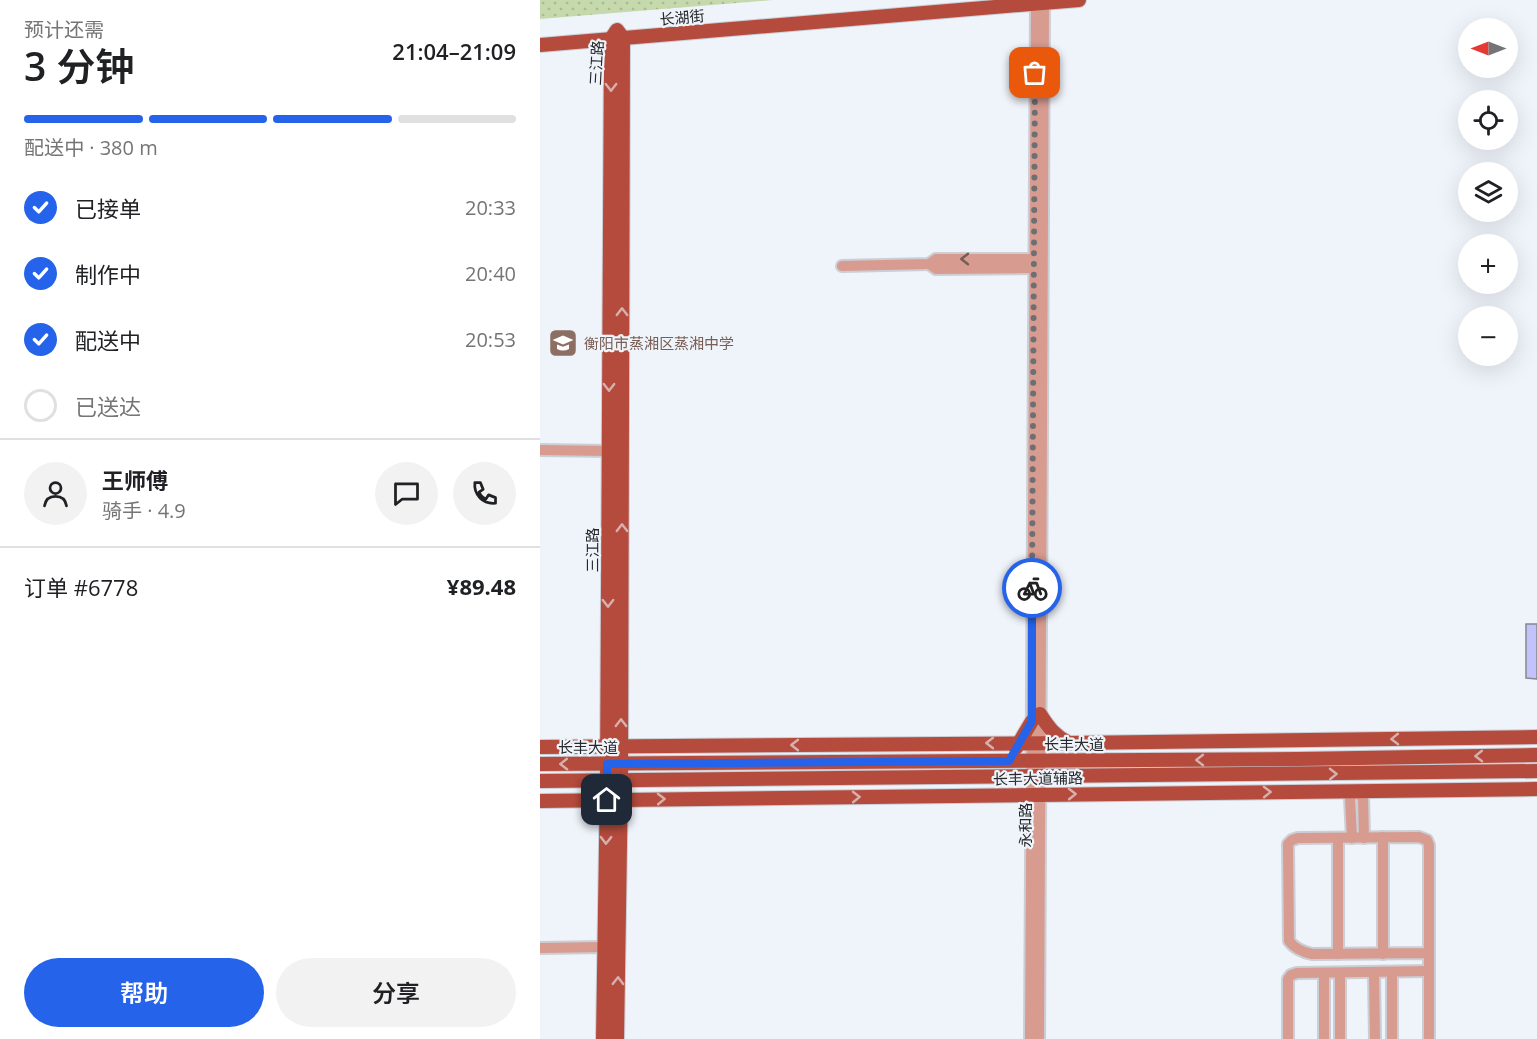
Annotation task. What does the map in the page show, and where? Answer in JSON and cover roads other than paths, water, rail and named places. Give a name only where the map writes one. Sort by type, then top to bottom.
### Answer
[{"type":"main road","name":"长湖街","points":[[540,45],[976,0]]},
{"type":"main road","name":"长湖街","points":[[540,36],[617,36],[1079,0]]},
{"type":"main road","name":"三江路","points":[[617,36],[609,451],[614,746],[621,764],[617,1039]]},
{"type":"main road","name":"三江路","points":[[603,1039],[607,764],[614,746],[617,36]]},
{"type":"main road","points":[[1009,761],[1030,743],[1036,717],[1060,738],[1070,743]]},
{"type":"main road","points":[[540,747],[1537,737]]},
{"type":"main road","points":[[1231,740],[1231,759]]},
{"type":"main road","name":"长丰大道","points":[[540,764],[1355,758],[1537,754]]},
{"type":"main road","points":[[1355,758],[1356,791]]},
{"type":"main road","points":[[540,781],[1537,771]]},
{"type":"main road","name":"长丰大道辅路","points":[[540,801],[1537,789]]},
{"type":"street","name":"永和路","points":[[1039,1039],[1036,761],[1030,743],[1036,717],[1040,2]]},
{"type":"street","points":[[842,266],[929,264],[936,259],[1037,263]]},
{"type":"street","points":[[540,450],[609,451]]},
{"type":"street","points":[[1352,838],[1350,798],[1356,791],[1363,798],[1365,838]]},
{"type":"street","name":"永和路","points":[[1030,1039],[1036,795]]},
{"type":"street","points":[[1383,837],[1383,954]]},
{"type":"street","points":[[1429,954],[1312,954],[1301,952],[1293,946],[1289,941],[1288,844],[1298,838],[1419,837],[1426,840],[1429,845],[1429,954],[1429,1039]]},
{"type":"street","points":[[1338,838],[1338,954]]},
{"type":"street","points":[[540,948],[605,947]]},
{"type":"street","points":[[1374,972],[1375,1039]]},
{"type":"street","points":[[1392,972],[1392,1039]]},
{"type":"street","points":[[1288,1039],[1288,979],[1291,975],[1297,973],[1429,972]]},
{"type":"street","points":[[1324,973],[1324,1039]]},
{"type":"street","points":[[1340,973],[1340,1039]]},
{"type":"place","name":"衡阳市蒸湘区蒸湘中学","points":[[563,343]]}]
